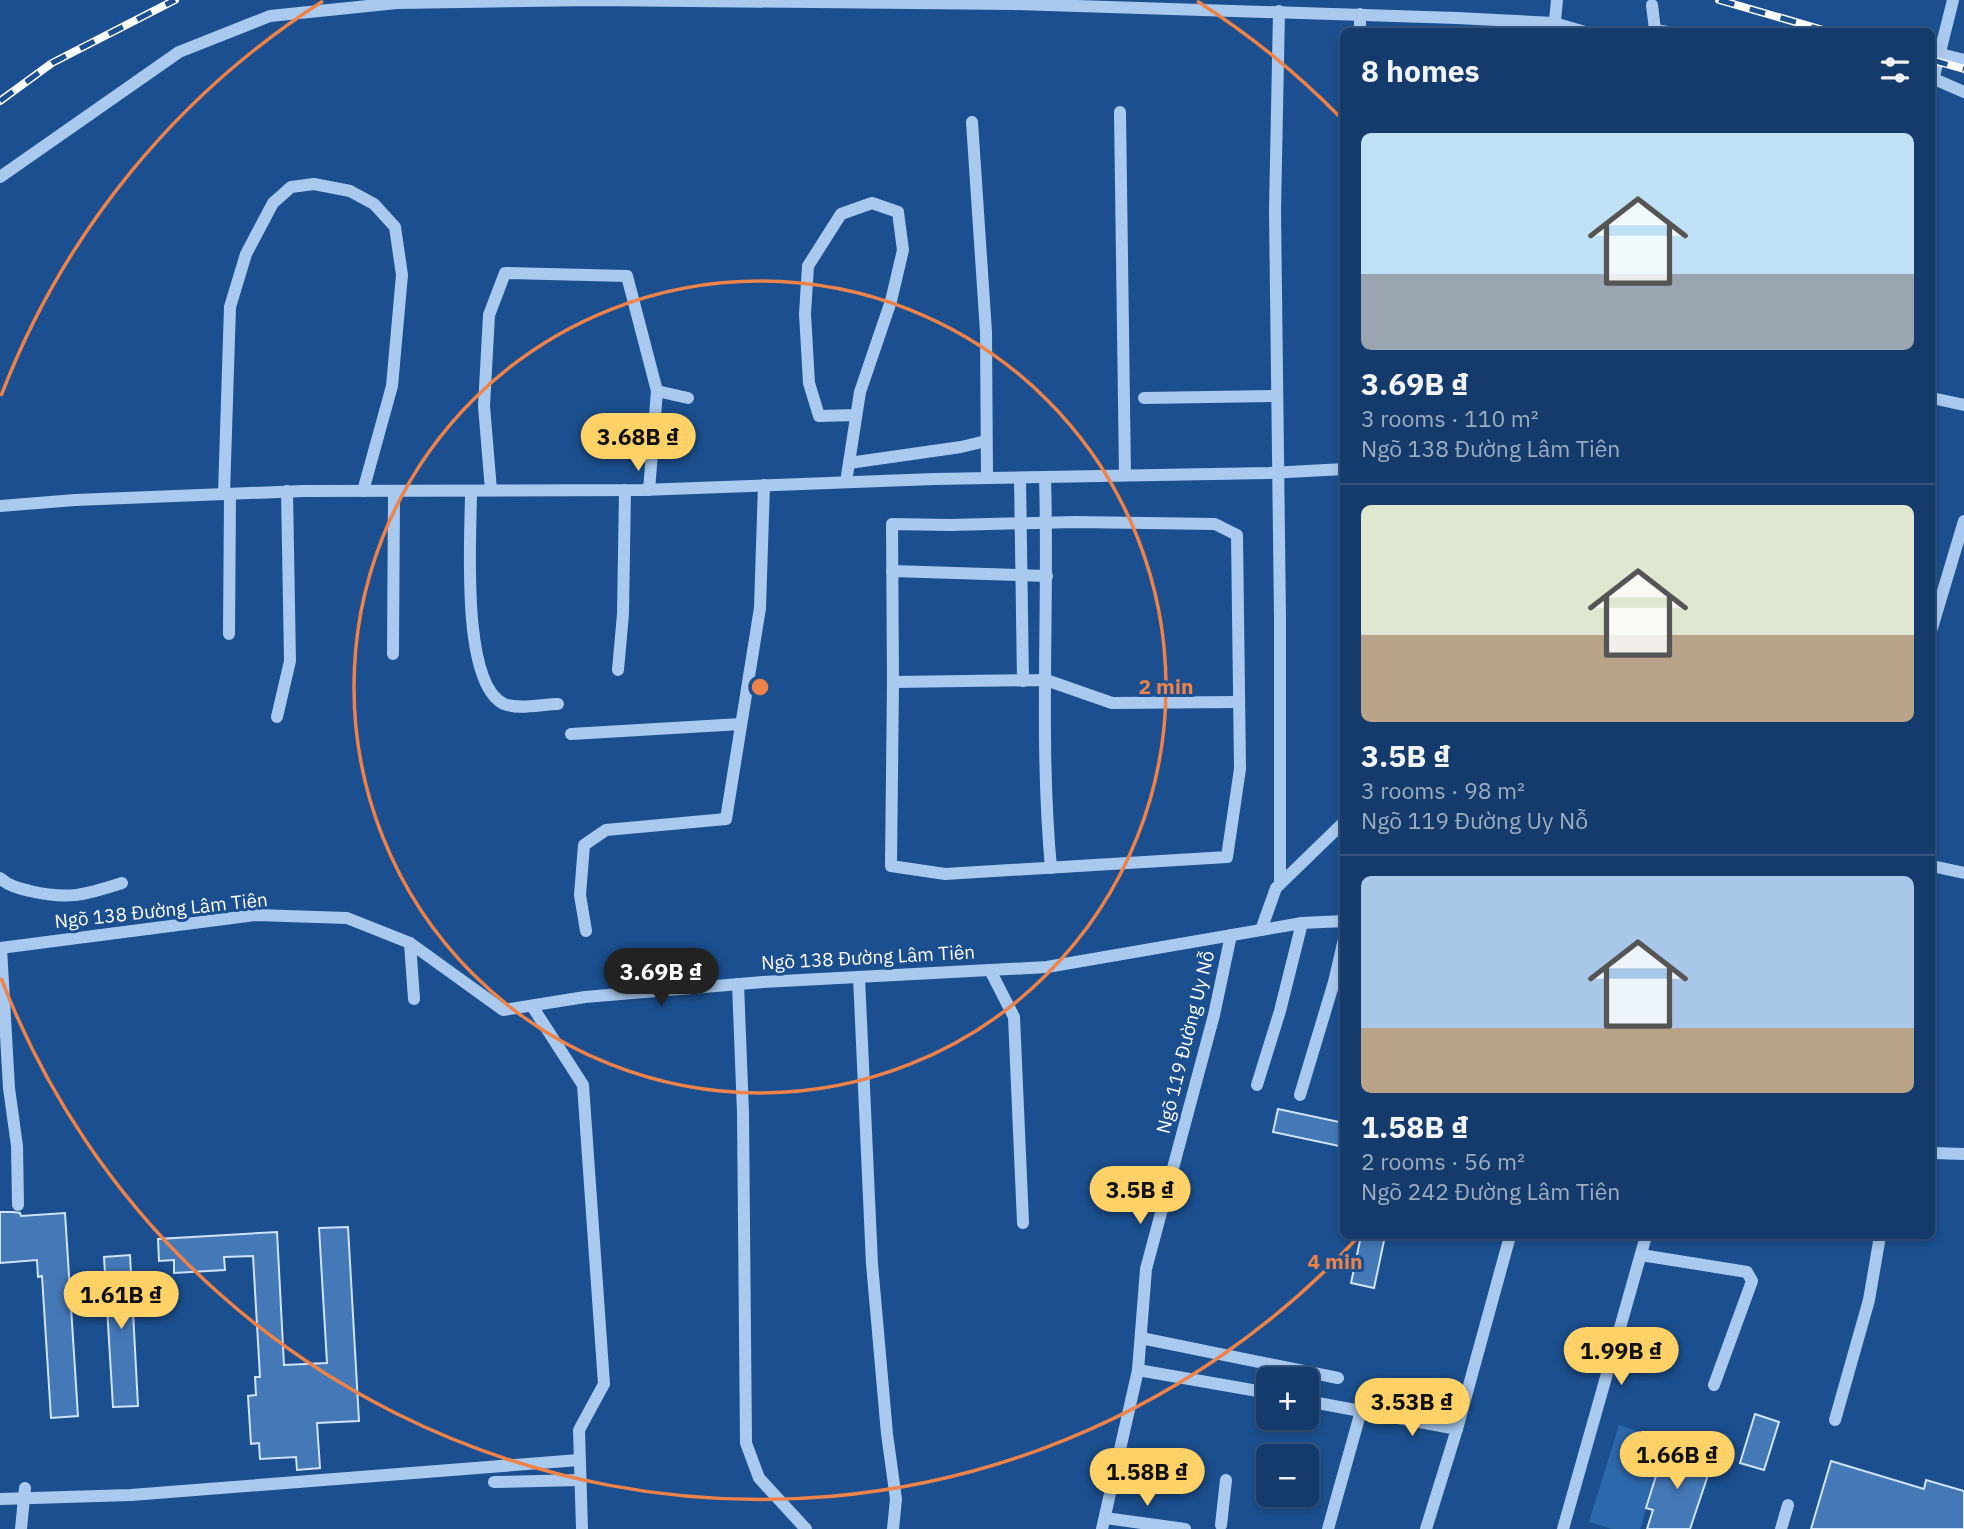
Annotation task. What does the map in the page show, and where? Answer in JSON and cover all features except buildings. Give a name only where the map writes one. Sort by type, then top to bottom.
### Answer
[{"type":"street","points":[[0,177],[179,52],[270,16],[397,3],[527,1],[1013,4],[1360,14],[1554,27],[1557,0]]},
{"type":"street","points":[[1935,70],[1953,0]]},
{"type":"street","points":[[1652,5],[1655,28]]},
{"type":"street","points":[[1279,11],[1275,210],[1280,884]]},
{"type":"street","points":[[1360,14],[1360,28]]},
{"type":"street","points":[[1940,54],[1964,60]]},
{"type":"street","points":[[1935,81],[1964,92]]},
{"type":"street","points":[[1120,112],[1125,475]]},
{"type":"street","points":[[972,122],[986,332],[987,478]]},
{"type":"street","points":[[229,634],[227,494],[230,307],[246,254],[274,203],[291,187],[314,184],[350,191],[374,204],[395,227],[402,275],[391,386],[363,491]]},
{"type":"street","points":[[846,482],[860,392],[891,301],[903,250],[898,212],[872,203],[841,214],[808,266],[805,314],[809,383],[819,416],[856,415]]},
{"type":"street","points":[[491,490],[484,406],[488,328],[489,315],[505,273],[627,276],[657,391],[649,490]]},
{"type":"street","points":[[657,391],[688,398]]},
{"type":"street","points":[[1144,398],[1276,396]]},
{"type":"street","points":[[1935,399],[1964,405]]},
{"type":"street","points":[[849,463],[986,441]]},
{"type":"street","points":[[0,506],[287,491],[649,490],[1340,469]]},
{"type":"street","points":[[1045,477],[1045,804],[1051,868]]},
{"type":"street","points":[[1020,478],[1023,681]]},
{"type":"street","points":[[586,931],[580,895],[584,845],[606,830],[726,818],[761,608],[764,485]]},
{"type":"street","points":[[618,670],[623,614],[625,490]]},
{"type":"street","points":[[277,717],[290,661],[287,491]]},
{"type":"street","points":[[393,654],[394,491]]},
{"type":"street","points":[[471,491],[471,629],[488,686],[495,697],[510,706],[558,704]]},
{"type":"street","points":[[1935,618],[1964,521]]},
{"type":"street","points":[[1021,523],[1215,524],[1237,535],[1240,769],[1227,857],[945,874],[891,866],[892,524],[950,526],[1021,523]]},
{"type":"street","points":[[891,571],[1047,576]]},
{"type":"street","points":[[893,682],[1046,680],[1112,703],[1239,702]]},
{"type":"street","points":[[571,734],[741,724]]},
{"type":"street","points":[[1261,930],[1276,888],[1340,826]]},
{"type":"street","points":[[1935,867],[1964,873]]},
{"type":"street","points":[[0,878],[8,885],[69,897],[122,883]]},
{"type":"street","name":"Ngõ 138 Đường Lâm Tiên","points":[[0,948],[256,915],[347,918],[410,943],[503,1010],[585,997],[738,984],[1047,967],[1301,923],[1340,921]]},
{"type":"street","points":[[1257,1085],[1280,1011],[1301,923]]},
{"type":"street","name":"Ngõ 119 Đường Uy Nỗ","points":[[1104,1524],[1138,1370],[1146,1269],[1214,1014],[1231,935]]},
{"type":"street","points":[[410,943],[414,999]]},
{"type":"street","points":[[0,948],[4,1068],[17,1146],[18,1206]]},
{"type":"street","points":[[1300,1095],[1340,956]]},
{"type":"street","points":[[990,970],[1014,1017],[1023,1223]]},
{"type":"street","points":[[859,977],[872,1264],[887,1434],[896,1499],[893,1529]]},
{"type":"street","points":[[738,984],[743,1113],[746,1443],[759,1478],[806,1529]]},
{"type":"street","points":[[532,1006],[583,1085],[604,1384],[579,1430],[582,1529]]},
{"type":"street","points":[[1935,1153],[1964,1154]]},
{"type":"street","points":[[1426,1529],[1457,1429],[1509,1239]]},
{"type":"street","points":[[1563,1529],[1645,1239]]},
{"type":"street","points":[[1835,1420],[1869,1300],[1879,1239]]},
{"type":"street","points":[[1641,1255],[1747,1272],[1752,1282],[1714,1385]]},
{"type":"street","points":[[1141,1338],[1338,1378]]},
{"type":"street","points":[[1138,1370],[1256,1392]]},
{"type":"street","points":[[1319,1403],[1457,1429]]},
{"type":"street","points":[[1328,1529],[1361,1411]]},
{"type":"street","points":[[0,1499],[25,1494],[131,1495],[230,1482],[579,1460]]},
{"type":"street","points":[[494,1482],[580,1480]]},
{"type":"street","points":[[1226,1480],[1221,1527],[1235,1529]]},
{"type":"street","points":[[21,1529],[25,1494]]},
{"type":"street","points":[[1781,1529],[1788,1505]]},
{"type":"street","points":[[1104,1524],[1185,1529]]},
{"type":"shaded area","points":[[1619,1425],[1667,1441],[1640,1529],[1612,1529],[1589,1522]]},
{"type":"railway","points":[[0,101],[52,63],[175,0]]},
{"type":"railway","points":[[1719,0],[1816,28]]},
{"type":"railway","points":[[1935,61],[1964,69]]}]
